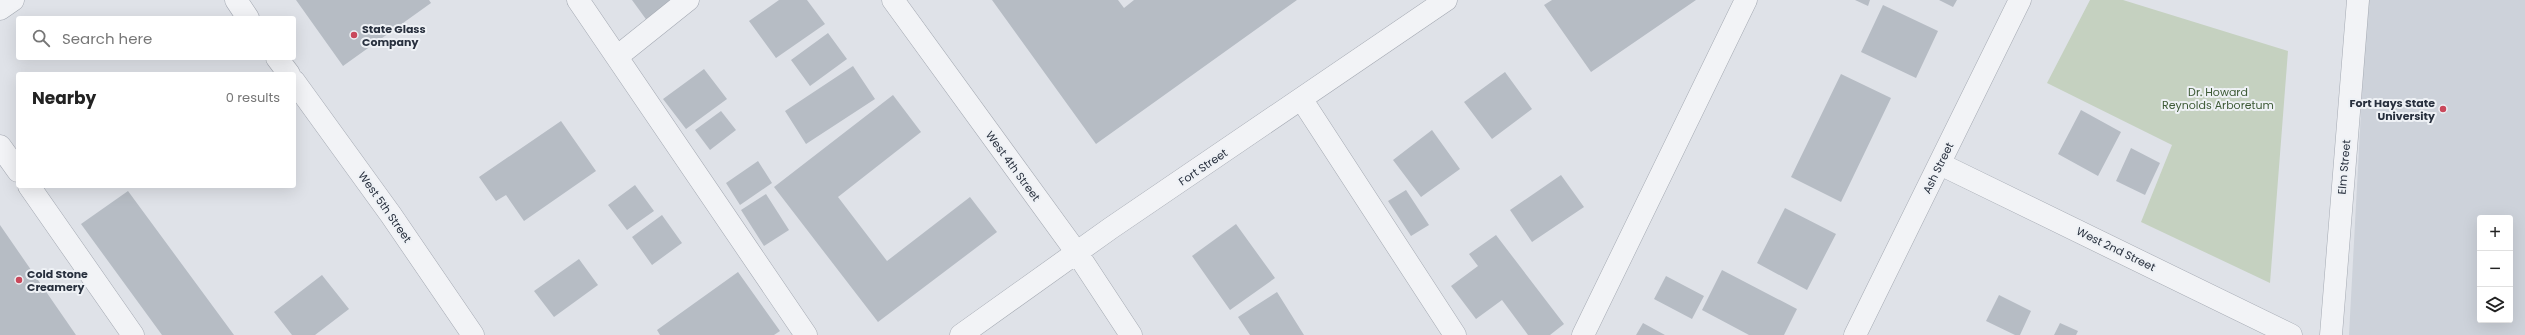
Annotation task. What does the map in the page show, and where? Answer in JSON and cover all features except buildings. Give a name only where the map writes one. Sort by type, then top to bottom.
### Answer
[{"type":"street","points":[[0,9],[13,0]]},
{"type":"street","points":[[236,0],[247,16]]},
{"type":"street","points":[[578,0],[618,56],[806,335]]},
{"type":"street","points":[[618,56],[688,0]]},
{"type":"street","name":"West 4th Street","points":[[893,0],[1077,253],[1131,335]]},
{"type":"street","name":"Fort Street","points":[[961,335],[1077,253],[1446,0]]},
{"type":"street","points":[[1583,335],[1746,0]]},
{"type":"street","name":"Ash Street","points":[[1854,335],[2020,0]]},
{"type":"street","name":"Elm Street","points":[[2331,335],[2358,0]]},
{"type":"street","points":[[278,60],[288,72]]},
{"type":"street","name":"West 5th Street","points":[[296,84],[391,215],[473,335]]},
{"type":"street","points":[[1302,100],[1455,335]]},
{"type":"street","points":[[0,146],[16,168]]},
{"type":"street","name":"West 2nd Street","points":[[1940,164],[2291,335]]},
{"type":"street","points":[[30,188],[133,335]]},
{"type":"shaded area","name":"Fort Hays State University","points":[[2367,0],[2525,0],[2525,335],[2349,335]]},
{"type":"green space","name":"Dr. Howard Reynolds Arboretum","points":[[2090,0],[2123,0],[2288,51],[2270,283],[2141,222],[2172,145],[2047,83]]},
{"type":"place","name":"State Glass Company","points":[[354,35]]},
{"type":"place","name":"Fort Hays State University","points":[[2443,109]]},
{"type":"place","name":"Cold Stone Creamery","points":[[19,280]]}]
